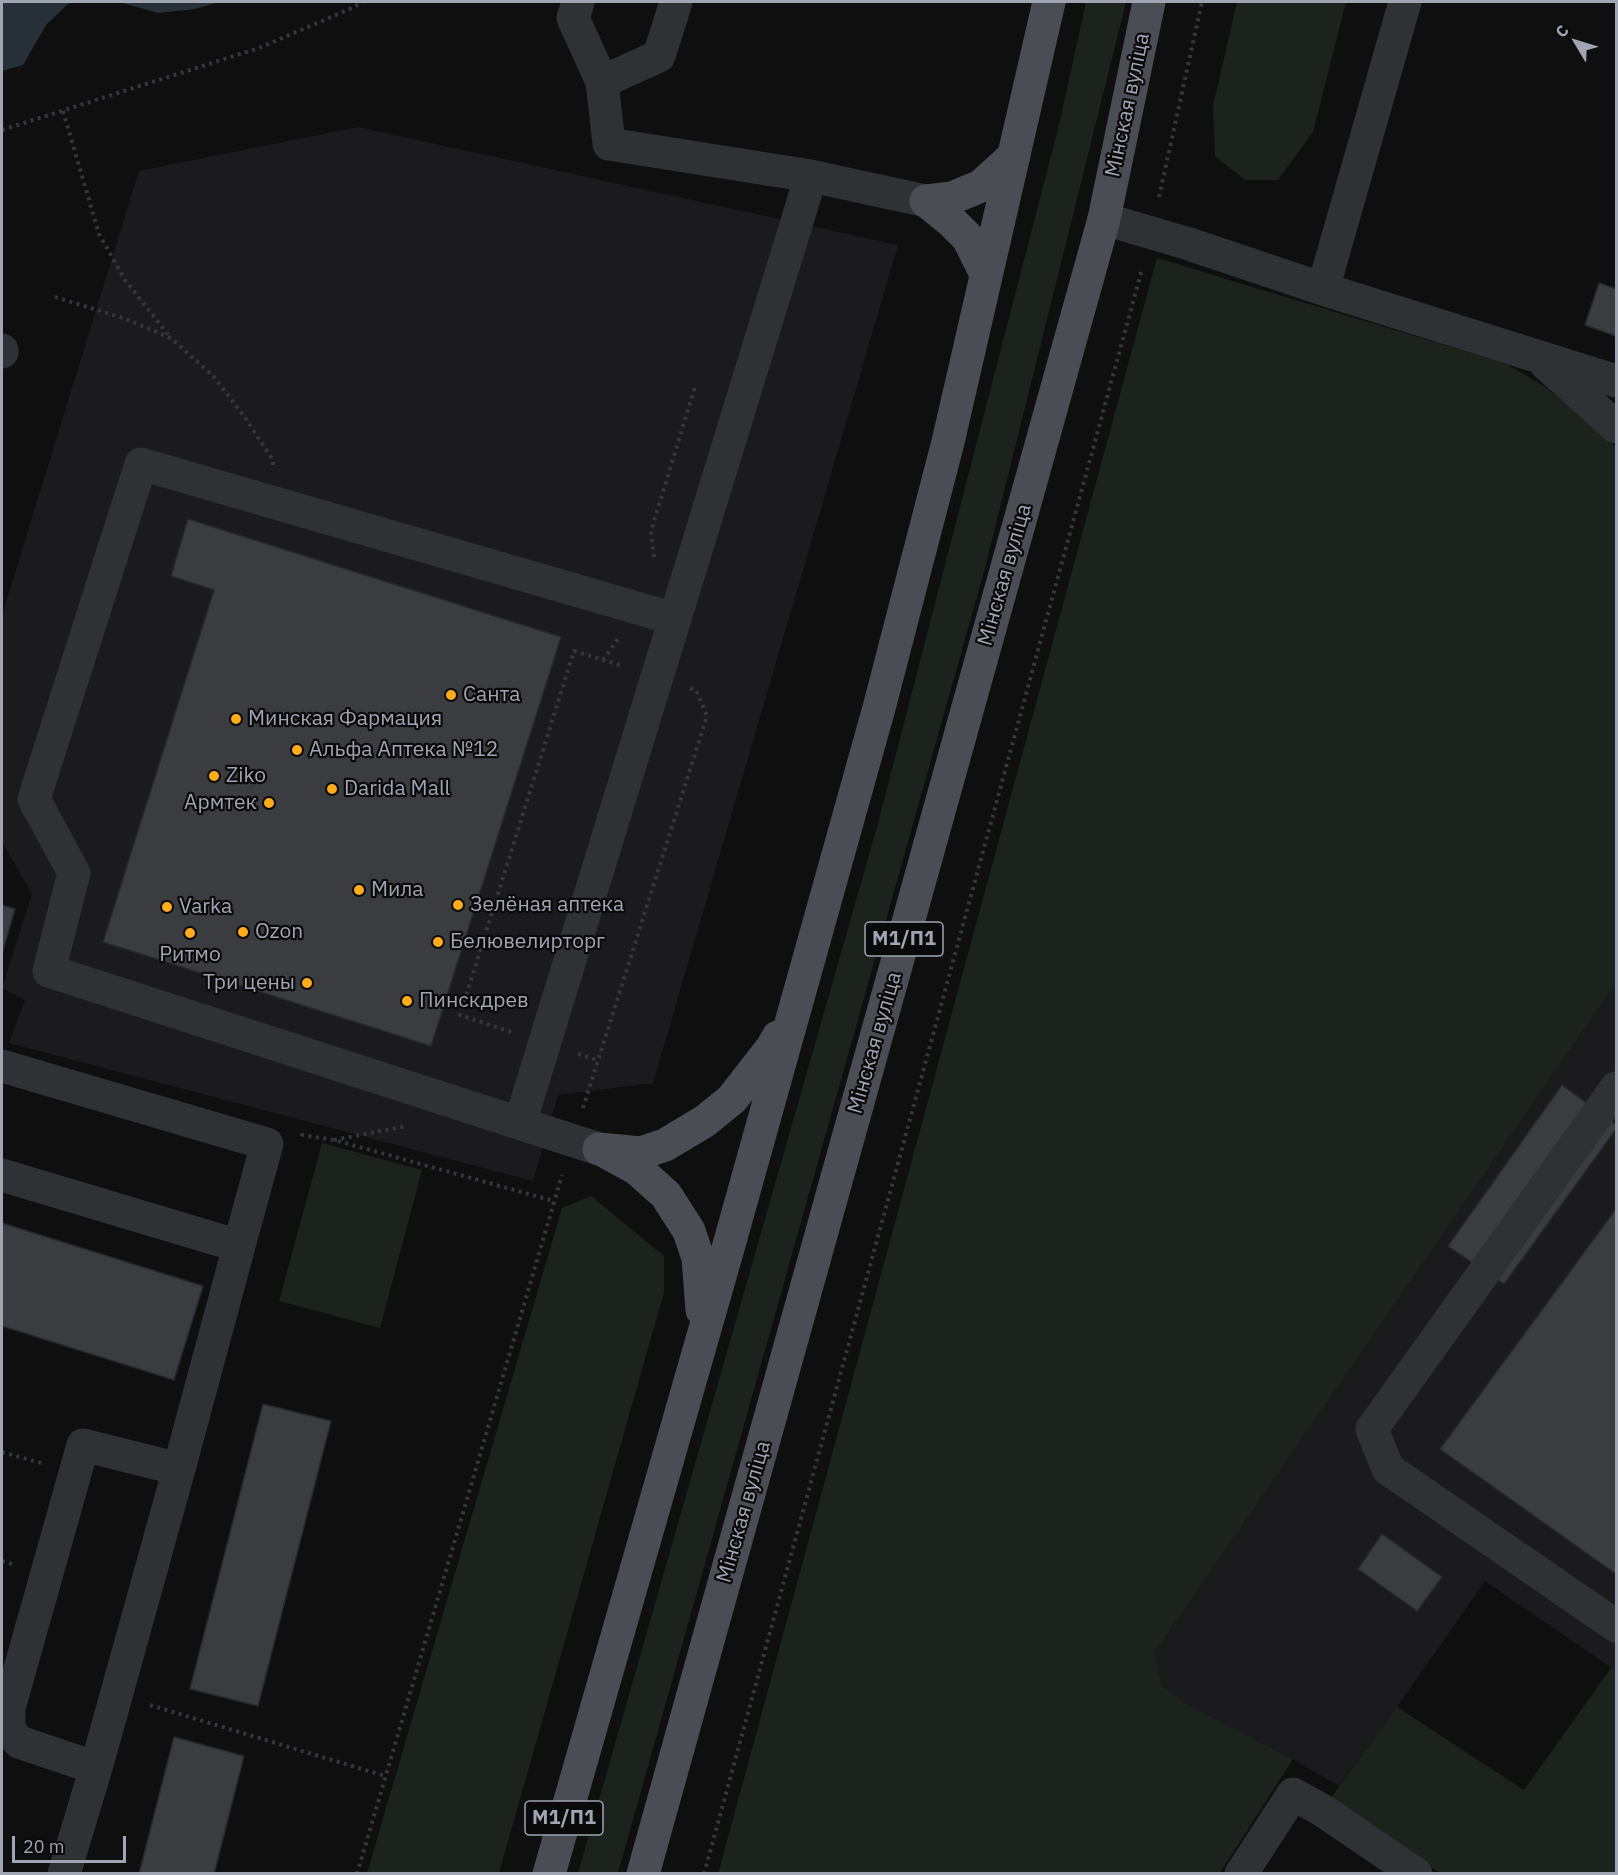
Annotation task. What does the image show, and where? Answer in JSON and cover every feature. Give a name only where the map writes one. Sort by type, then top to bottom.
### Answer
[{"type":"main road","name":"М1/П1","points":[[549,1874],[879,708],[948,442],[1049,2]]},
{"type":"main road","name":"Мінская вуліца","points":[[644,1874],[1104,219],[1149,2]]},
{"type":"main road","points":[[926,201],[952,198],[981,186],[1014,156]]},
{"type":"main road","points":[[926,201],[968,238],[986,274]]},
{"type":"main road","points":[[599,1149],[641,1153],[665,1145],[705,1121],[732,1099],[771,1049],[795,1007]]},
{"type":"main road","points":[[599,1149],[638,1169],[666,1195],[689,1231],[698,1258],[702,1295],[702,1338]]},
{"type":"lane","points":[[578,2],[573,18],[602,82],[609,144],[811,177],[926,201]]},
{"type":"lane","points":[[602,82],[659,56],[676,2]]},
{"type":"lane","points":[[1323,289],[1405,2]]},
{"type":"lane","points":[[520,1124],[811,177]]},
{"type":"lane","points":[[1104,219],[1617,381]]},
{"type":"lane","points":[[1537,356],[1617,427]]},
{"type":"lane","points":[[599,1149],[49,971],[74,873],[34,799],[141,464],[675,619]]},
{"type":"lane","points":[[2,1066],[267,1144],[180,1469],[64,1874]]},
{"type":"lane","points":[[1617,1088],[1372,1429],[1388,1469],[1617,1626]]},
{"type":"lane","points":[[2,1175],[239,1246]]},
{"type":"lane","points":[[96,1768],[19,1742],[9,1730],[9,1708],[12,1696],[83,1445],[180,1469]]},
{"type":"lane","points":[[1241,1874],[1293,1794],[1322,1809],[1416,1874]]},
{"type":"path","points":[[2,130],[259,48],[363,2]]},
{"type":"path","points":[[704,1874],[1152,233],[1202,2]]},
{"type":"path","points":[[63,111],[99,234],[125,280],[171,338],[214,377],[244,416],[273,460],[270,501]]},
{"type":"path","points":[[55,297],[123,318],[171,338]]},
{"type":"path","points":[[603,660],[640,608],[656,564],[651,531],[694,387]]},
{"type":"path","points":[[299,1146],[302,1135],[334,1140],[555,1201]]},
{"type":"path","points":[[143,1703],[386,1776]]},
{"type":"shaded area","points":[[2,2],[77,2],[68,4],[46,25],[23,65],[2,71]]},
{"type":"shaded area","points":[[119,2],[219,2],[195,9],[158,13]]},
{"type":"shaded area","points":[[1086,2],[1126,2],[985,568],[618,1873],[578,1873],[877,827],[1059,125]]},
{"type":"shaded area","points":[[1237,2],[1346,2],[1313,132],[1278,180],[1245,180],[1215,156],[1213,106]]},
{"type":"shaded area","points":[[358,127],[898,245],[653,1083],[558,1095],[533,1181],[9,1043],[25,1000],[2,988],[32,894],[2,842],[2,615],[139,171]]},
{"type":"shaded area","points":[[1157,258],[1507,364],[1547,388],[1616,447],[1616,983],[1155,1652],[1162,1686],[1185,1703],[1293,1759],[1220,1873],[718,1874]]},
{"type":"shaded area","points":[[1616,983],[1616,1671],[1485,1581],[1339,1786],[1293,1759],[1175,1698],[1162,1686],[1155,1652]]},
{"type":"shaded area","points":[[322,1143],[422,1170],[380,1328],[279,1301]]},
{"type":"shaded area","points":[[591,1196],[664,1256],[664,1292],[499,1873],[367,1873],[562,1208]]},
{"type":"shaded area","points":[[1611,1668],[1616,1671],[1616,1873],[1440,1873],[1330,1799],[1397,1707],[1524,1790]]},
{"type":"building","points":[[1599,283],[1616,289],[1616,336],[1585,325]]},
{"type":"building","name":"Darida Mall","points":[[188,519],[561,637],[431,1046],[103,942],[214,590],[171,576]]},
{"type":"building","points":[[2,905],[15,909],[2,954]]},
{"type":"building","points":[[1562,1085],[1616,1125],[1616,1129],[1504,1284],[1448,1246]]},
{"type":"building","points":[[1616,1209],[1616,1574],[1440,1449]]},
{"type":"building","points":[[2,1223],[203,1286],[174,1380],[2,1326]]},
{"type":"building","points":[[263,1404],[331,1421],[258,1706],[190,1689]]},
{"type":"building","points":[[1382,1534],[1442,1577],[1417,1611],[1358,1569]]},
{"type":"building","points":[[174,1737],[244,1756],[214,1874],[139,1874]]},
{"type":"place","name":"Санта","points":[[451,695]]},
{"type":"place","name":"Минская Фармация","points":[[236,719]]},
{"type":"place","name":"Альфа Аптека №12","points":[[297,750]]},
{"type":"place","name":"Ziko","points":[[214,776]]},
{"type":"place","name":"Darida Mall","points":[[332,789]]},
{"type":"place","name":"Армтек","points":[[269,803]]},
{"type":"place","name":"Мила","points":[[359,890]]},
{"type":"place","name":"Зелёная аптека","points":[[458,905]]},
{"type":"place","name":"Varka","points":[[167,907]]},
{"type":"place","name":"Ozon","points":[[243,932]]},
{"type":"place","name":"Ритмо","points":[[190,933]]},
{"type":"place","name":"Белювелирторг","points":[[438,942]]},
{"type":"place","name":"Три цены","points":[[307,983]]},
{"type":"place","name":"Пинскдрев","points":[[407,1001]]}]
